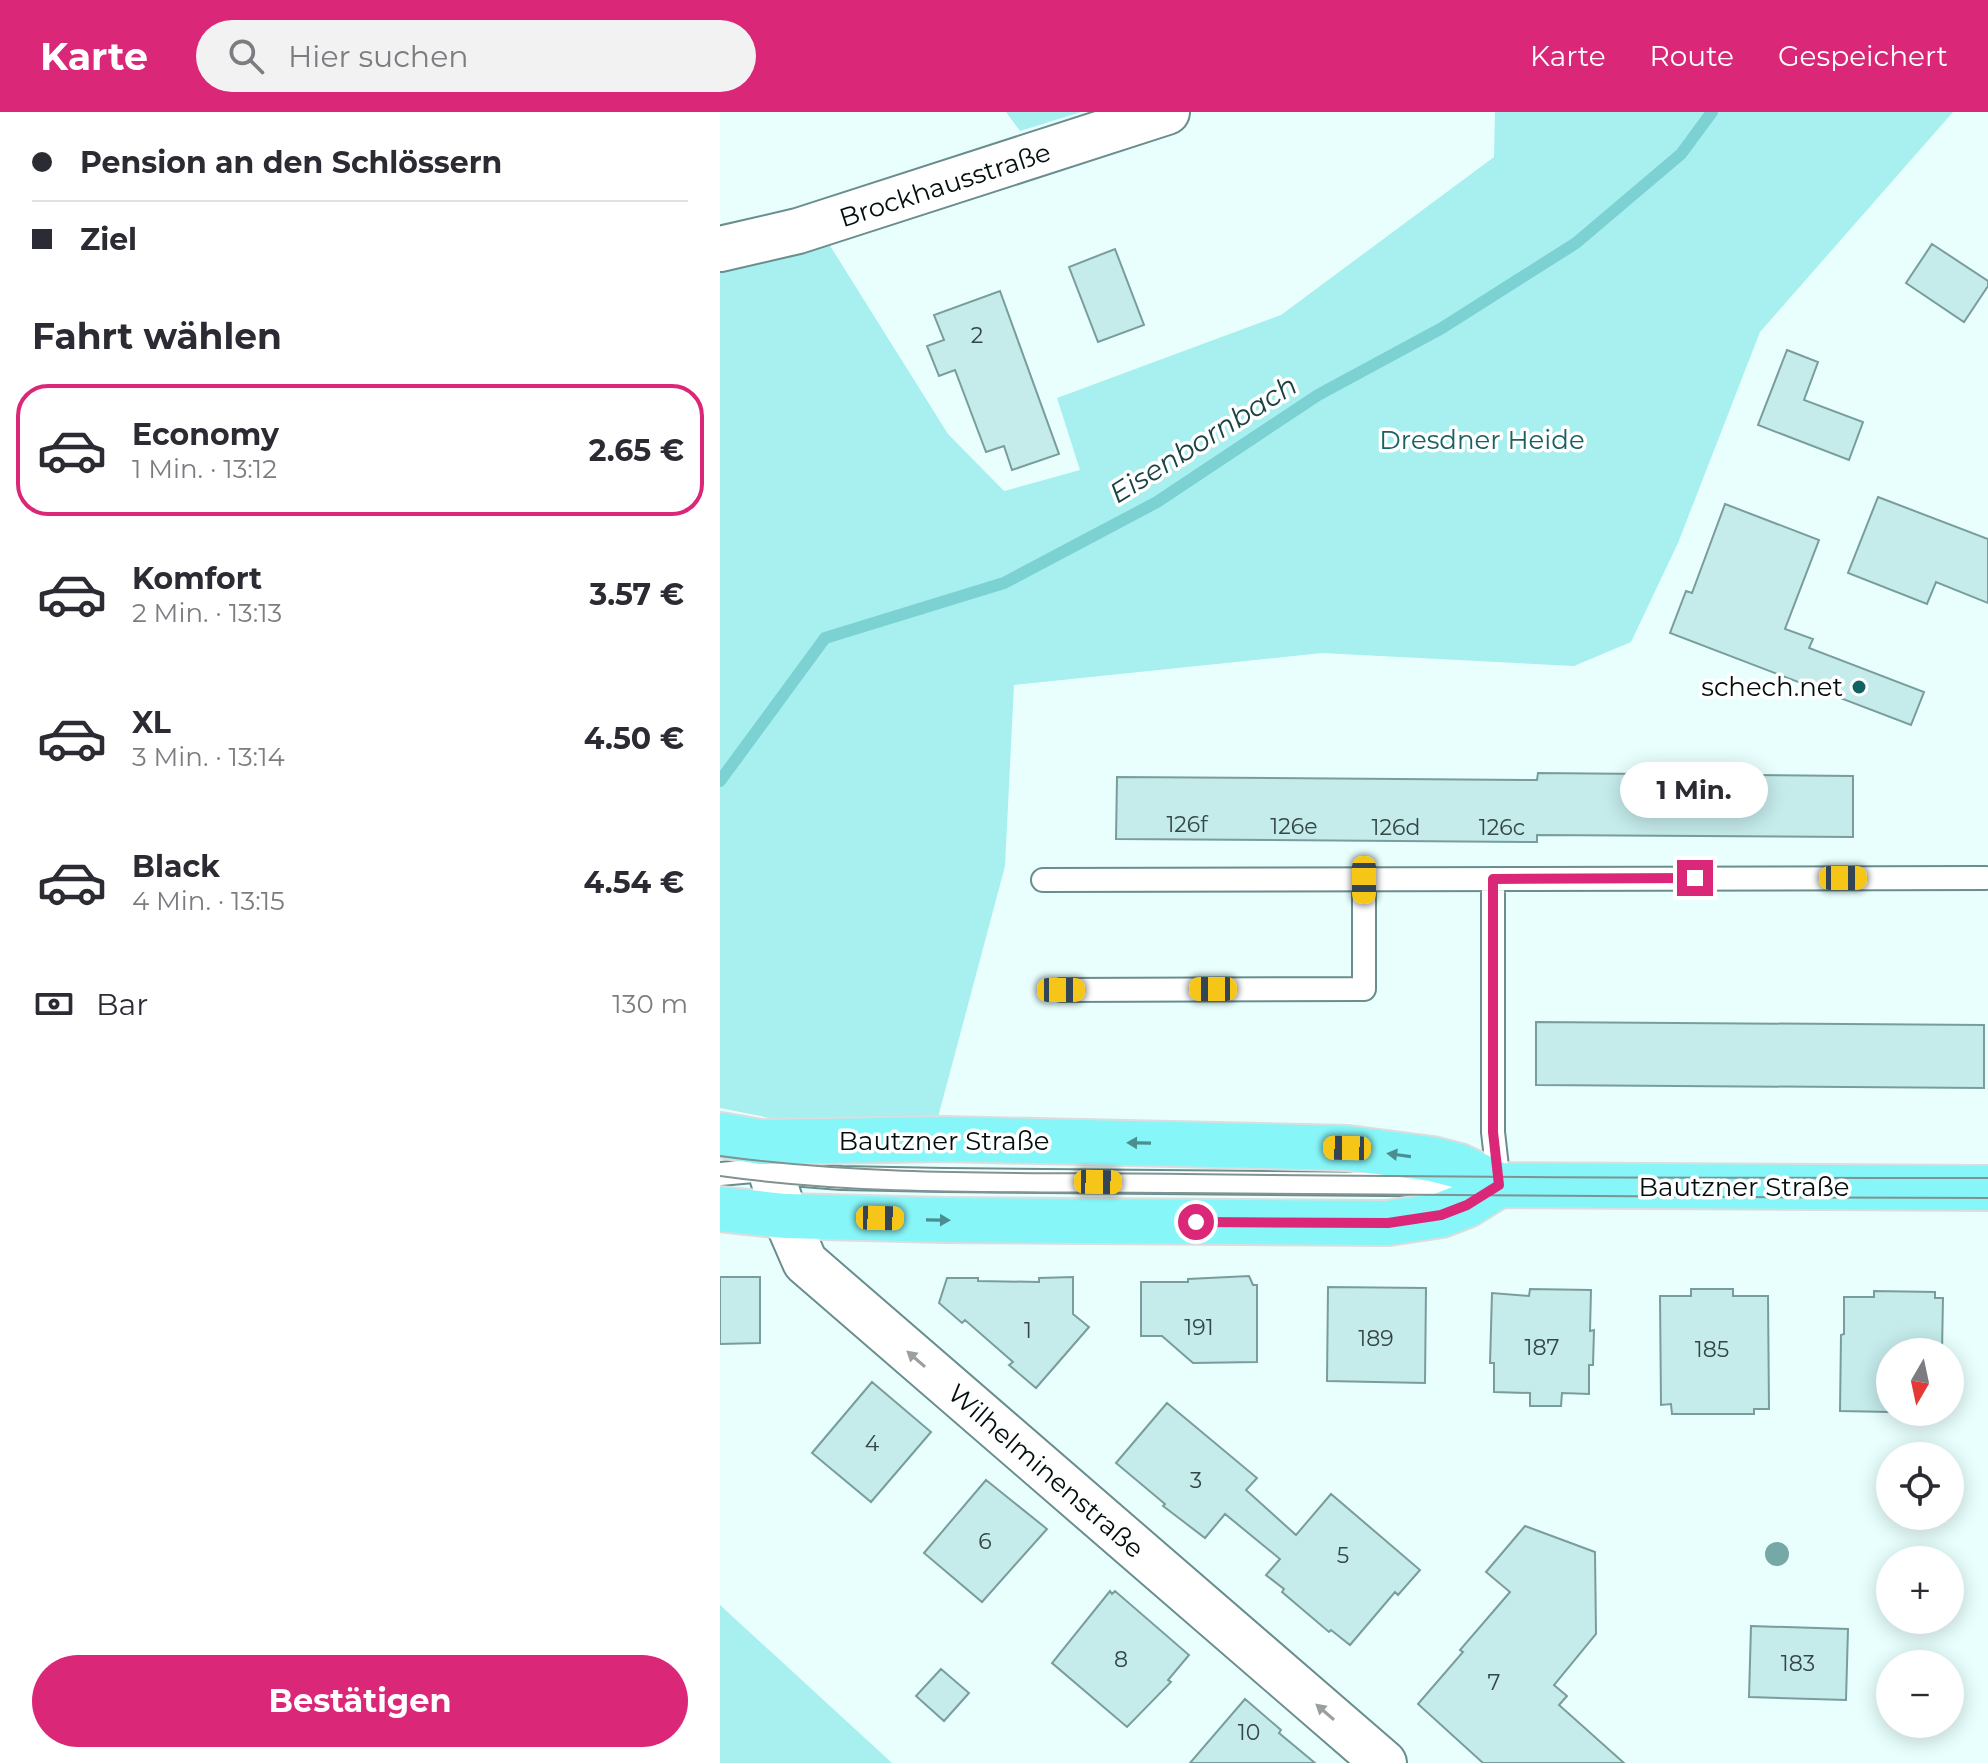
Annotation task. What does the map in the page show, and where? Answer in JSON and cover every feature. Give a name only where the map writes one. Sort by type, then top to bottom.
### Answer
[{"type":"main road","name":"Bautzner Straße","points":[[750,1150],[944,1139],[1347,1148],[1459,1166],[1499,1185],[1988,1188]]},
{"type":"main road","points":[[720,1209],[785,1216],[1017,1221],[1388,1223],[1441,1215],[1467,1205],[1499,1185]]},
{"type":"street","name":"Brockhausstraße","points":[[720,249],[798,231],[1167,112]]},
{"type":"street","name":"Wilhelminenstraße","points":[[750,1150],[805,1262],[1384,1763]]},
{"type":"lane","points":[[1043,880],[1986,878]]},
{"type":"lane","points":[[750,1150],[841,1178],[1499,1185],[1493,1132],[1493,879]]},
{"type":"lane","points":[[1061,990],[1364,989],[1364,880]]},
{"type":"lane","points":[[750,1150],[841,1178]]},
{"type":"lane","points":[[720,1174],[753,1171],[750,1150]]},
{"type":"green space","points":[[1006,112],[1081,112],[1020,131]]},
{"type":"green space","name":"Dresdner Heide","points":[[1495,112],[1953,112],[1760,332],[1678,543],[1631,642],[1574,666],[1322,653],[1014,685],[1005,866],[937,1121],[780,1120],[720,1108],[720,266],[827,241],[948,434],[1004,491],[1080,470],[1057,398],[1281,315],[1494,157]]},
{"type":"green space","points":[[720,1605],[892,1763],[720,1763]]},
{"type":"building","points":[[1932,244],[1988,281],[1988,286],[1964,322],[1906,283]]},
{"type":"building","points":[[1115,249],[1144,325],[1098,342],[1069,267]]},
{"type":"building","points":[[1000,291],[1059,454],[1012,470],[1004,446],[986,452],[955,370],[939,376],[927,346],[944,340],[934,315]]},
{"type":"building","points":[[1787,350],[1818,362],[1804,400],[1863,422],[1849,460],[1758,425]]},
{"type":"building","points":[[1878,497],[1988,539],[1988,603],[1936,582],[1927,604],[1848,573]]},
{"type":"building","points":[[1725,504],[1819,540],[1785,629],[1813,639],[1809,648],[1924,692],[1911,725],[1670,633],[1686,591],[1692,593]]},
{"type":"building","points":[[1538,773],[1853,776],[1853,837],[1537,835],[1537,842],[1116,839],[1117,777],[1537,780]]},
{"type":"building","points":[[1536,1022],[1984,1025],[1984,1088],[1536,1085]]},
{"type":"building","points":[[1249,1276],[1253,1285],[1257,1285],[1257,1362],[1193,1363],[1162,1336],[1141,1336],[1141,1282],[1188,1282],[1188,1279]]},
{"type":"building","points":[[720,1277],[760,1277],[760,1343],[720,1344]]},
{"type":"building","points":[[1073,1277],[1073,1314],[1089,1327],[1036,1388],[1009,1365],[1013,1362],[965,1320],[962,1323],[939,1303],[947,1278],[1039,1282],[1039,1278]]},
{"type":"building","points":[[1328,1287],[1426,1288],[1425,1383],[1327,1381]]},
{"type":"building","points":[[1530,1289],[1591,1290],[1590,1331],[1594,1330],[1589,1394],[1562,1393],[1561,1406],[1530,1406],[1530,1393],[1494,1392],[1494,1363],[1490,1363],[1492,1293],[1529,1296]]},
{"type":"building","points":[[1691,1289],[1733,1289],[1733,1296],[1768,1296],[1769,1409],[1754,1409],[1754,1414],[1672,1414],[1671,1404],[1661,1405],[1660,1296],[1691,1296]]},
{"type":"building","points":[[1874,1291],[1935,1292],[1935,1298],[1943,1298],[1942,1338],[1876,1338],[1876,1412],[1840,1411],[1844,1297],[1874,1297]]},
{"type":"building","points":[[872,1382],[931,1432],[871,1502],[812,1453]]},
{"type":"building","points":[[1167,1403],[1257,1478],[1246,1490],[1296,1535],[1331,1494],[1420,1570],[1398,1595],[1395,1592],[1350,1645],[1331,1630],[1329,1632],[1282,1592],[1284,1589],[1266,1575],[1280,1559],[1225,1514],[1205,1538],[1163,1506],[1165,1504],[1116,1463]]},
{"type":"building","points":[[986,1480],[1047,1529],[982,1602],[924,1553]]},
{"type":"building","points":[[1525,1526],[1595,1552],[1596,1634],[1554,1685],[1567,1696],[1559,1705],[1624,1763],[1483,1763],[1418,1704],[1510,1592],[1486,1572]]},
{"type":"building","points":[[1110,1591],[1112,1594],[1115,1591],[1189,1655],[1168,1680],[1171,1682],[1127,1727],[1052,1663]]},
{"type":"building","points":[[1751,1626],[1848,1629],[1846,1700],[1749,1697]]},
{"type":"building","points":[[941,1669],[969,1693],[944,1721],[916,1696]]},
{"type":"building","points":[[1245,1699],[1281,1730],[1279,1733],[1315,1763],[1190,1763]]},
{"type":"waterway","name":"Eisenbornbach","points":[[720,781],[825,638],[1004,583],[1157,502],[1318,395],[1442,328],[1576,243],[1681,154],[1712,112]]},
{"type":"tram line","points":[[720,1156],[835,1167],[952,1172],[1988,1178]]},
{"type":"tram line","points":[[720,1176],[834,1187],[949,1192],[1988,1198]]},
{"type":"place","name":"schech.net","points":[[1859,687]]},
{"type":"route","points":[[1196,1222],[1388,1223],[1441,1215],[1467,1205],[1499,1185],[1493,1132],[1493,879],[1695,878]]}]
